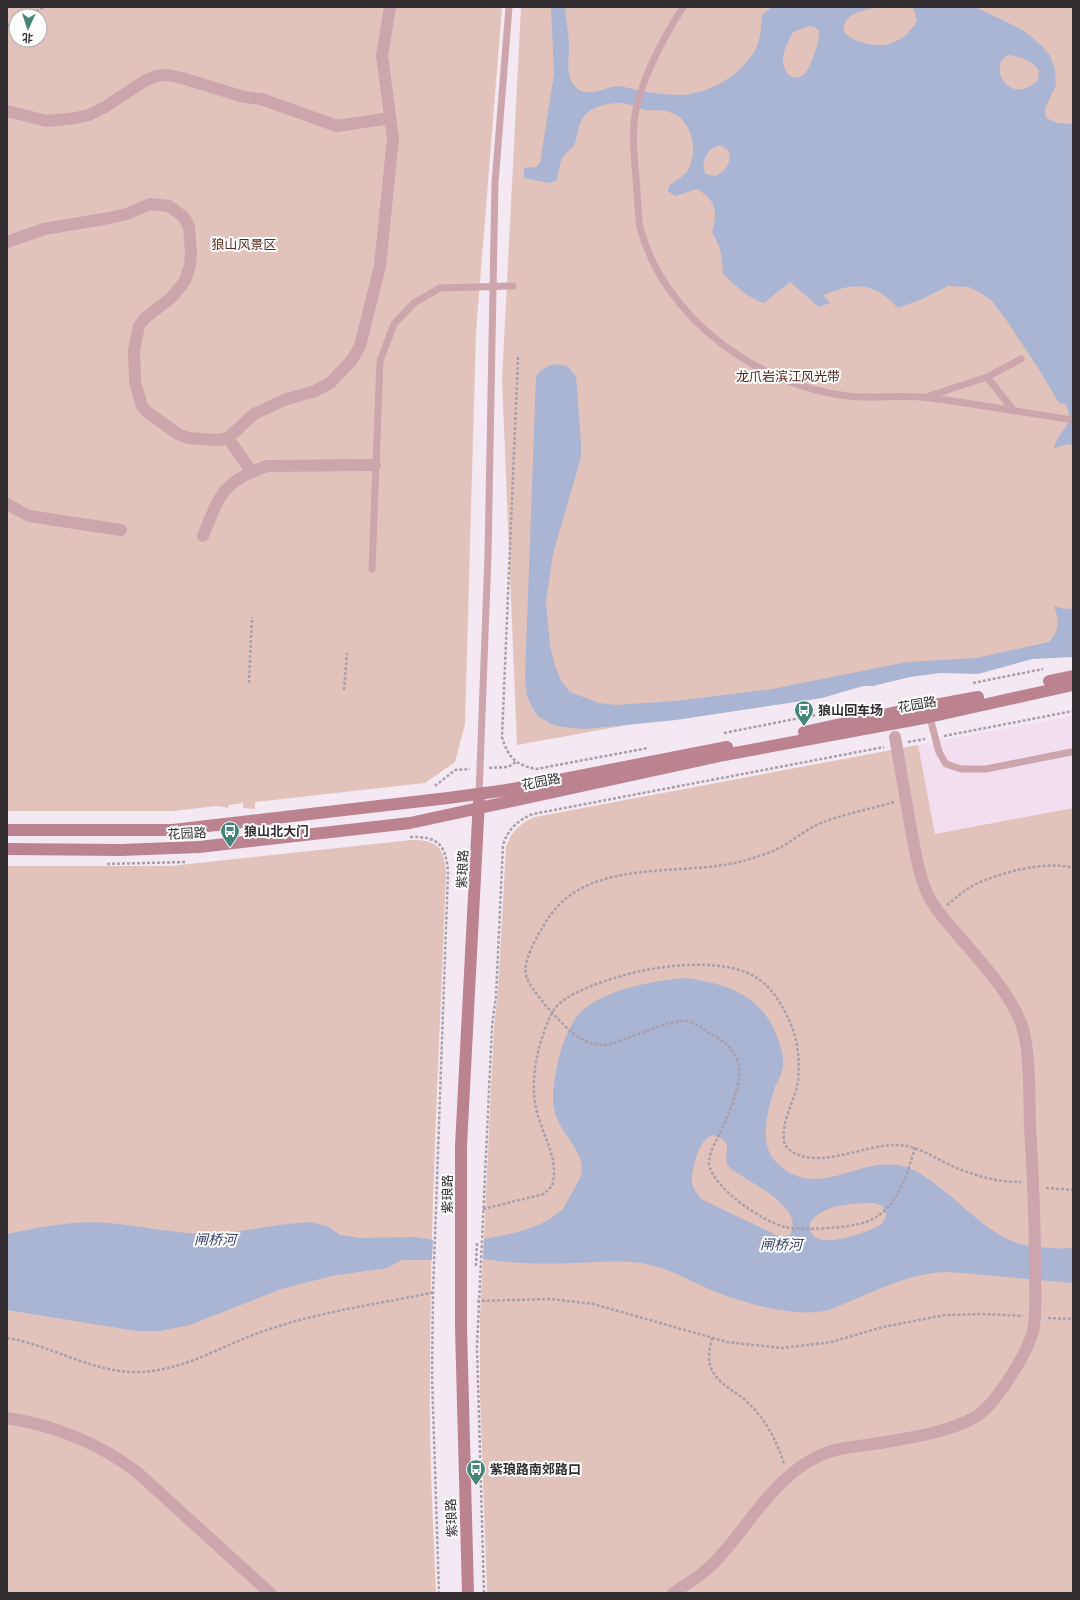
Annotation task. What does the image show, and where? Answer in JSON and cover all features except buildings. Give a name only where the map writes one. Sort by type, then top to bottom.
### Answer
[{"type":"main road","name":"花园路","points":[[7,849],[121,850],[199,847],[410,823],[562,792],[928,712],[1073,676]]},
{"type":"main road","name":"花园路","points":[[7,830],[173,830],[479,795],[1073,684]]},
{"type":"main road","name":"紫琅路","points":[[468,1593],[461,1335],[461,1146],[479,795]]},
{"type":"street","points":[[7,242],[44,229],[122,215],[150,204],[169,206],[177,210],[184,217],[189,227],[191,247],[190,265],[180,289],[151,312],[139,326],[134,351],[135,382],[138,394],[147,412],[178,434],[188,438],[218,440],[228,438],[254,414],[284,400],[315,391],[330,382],[352,360],[360,346],[380,266],[393,138],[382,56],[390,7]]},
{"type":"street","points":[[7,111],[47,121],[76,118],[89,115],[105,107],[146,80],[156,76],[168,75],[244,96],[262,99],[337,126],[390,118]]},
{"type":"street","points":[[228,438],[252,471]]},
{"type":"street","points":[[203,536],[223,492],[234,480],[252,471],[267,466],[375,465]]},
{"type":"street","points":[[7,504],[29,516],[121,530]]},
{"type":"street","points":[[673,1593],[697,1578],[712,1566],[770,1495],[806,1463],[829,1450],[927,1434],[974,1418],[984,1411],[1000,1392],[1029,1344],[1033,1328],[1035,1302],[1035,1228],[1027,1063],[1023,1030],[1020,1019],[1007,997],[930,899],[919,868],[906,799],[898,741]]},
{"type":"street","points":[[7,1418],[61,1432],[102,1449],[118,1458],[138,1473],[270,1593]]},
{"type":"lane","points":[[479,795],[488,555],[495,183],[509,7]]},
{"type":"lane","points":[[683,7],[663,42],[644,82],[635,115],[634,135],[640,225],[657,267],[672,292],[687,312],[708,334],[758,368],[814,390],[848,396],[927,397],[1073,420]]},
{"type":"lane","points":[[372,569],[380,361],[394,324],[414,302],[440,288],[513,286]]},
{"type":"lane","points":[[927,397],[987,377],[1021,359]]},
{"type":"lane","points":[[987,377],[1014,411]]},
{"type":"lane","points":[[928,712],[939,752],[946,764],[961,769],[986,769],[1071,752]]},
{"type":"path","points":[[518,357],[502,737],[509,756],[521,765],[536,769],[656,746]]},
{"type":"path","points":[[249,683],[252,617]]},
{"type":"path","points":[[344,690],[346,653]]},
{"type":"path","points":[[972,684],[1050,668]]},
{"type":"path","points":[[940,736],[1073,711]]},
{"type":"path","points":[[717,734],[818,714]]},
{"type":"path","points":[[898,741],[932,738]]},
{"type":"path","points":[[484,1593],[477,1347],[478,1302],[492,1026],[496,996],[503,845],[510,828],[518,821],[533,814],[885,747]]},
{"type":"path","points":[[428,789],[440,783],[455,770],[508,767],[516,762]]},
{"type":"path","points":[[906,799],[820,824],[782,846],[742,861],[716,866],[639,872],[606,880],[571,894],[558,904],[550,914],[535,940],[527,963],[526,978],[564,1024],[578,1037],[597,1044],[605,1045],[671,1022],[685,1021],[698,1026],[727,1043],[738,1060],[738,1083],[729,1111],[709,1160],[710,1170],[723,1188],[734,1198],[767,1219],[789,1228],[818,1228],[860,1224],[870,1220],[880,1213],[896,1196],[906,1178],[915,1147]]},
{"type":"path","points":[[411,837],[424,837],[439,844],[445,850],[448,872],[434,1292],[434,1462],[439,1593]]},
{"type":"path","points":[[120,864],[171,863]]},
{"type":"path","points":[[939,912],[962,893],[975,885],[1006,874],[1041,866],[1063,866],[1073,868]]},
{"type":"path","points":[[483,1209],[544,1194],[552,1186],[554,1178],[554,1161],[538,1119],[533,1084],[535,1069],[544,1034],[553,1012],[560,1003],[579,992],[632,973],[672,965],[726,968],[751,975],[760,980],[776,997],[788,1017],[796,1037],[799,1062],[798,1083],[783,1133],[785,1145],[788,1149],[802,1156],[819,1158],[832,1157],[884,1145],[905,1145],[915,1147],[972,1174],[1001,1181],[1073,1190]]},
{"type":"path","points":[[476,1266],[477,1243]]},
{"type":"path","points":[[7,1338],[42,1346],[73,1358],[116,1370],[145,1372],[184,1364],[267,1330],[354,1307],[434,1292]]},
{"type":"path","points":[[474,1302],[551,1300],[593,1304],[712,1338],[766,1347],[798,1347],[831,1342],[883,1327],[946,1315],[984,1314],[1073,1319]]},
{"type":"path","points":[[712,1338],[709,1358],[711,1370],[720,1381],[752,1408],[771,1431],[779,1448],[788,1478]]},
{"type":"shaded area","points":[[1073,716],[1073,808],[935,834],[918,745]]},
{"type":"green space","name":"狼山风景区","points":[[7,7],[502,7],[476,332],[465,724],[455,762],[425,783],[255,802],[255,809],[243,808],[243,803],[229,805],[228,808],[217,806],[174,811],[7,811]]},
{"type":"green space","name":"龙爪岩滨江风光带","points":[[521,7],[1073,7],[1073,639],[817,691],[517,745],[502,380]]},
{"type":"green space","points":[[918,745],[935,834],[1073,808],[1073,1593],[487,1593],[480,1395],[480,1318],[494,1027],[498,991],[506,847],[513,832],[525,822],[535,817]]},
{"type":"green space","points":[[411,840],[427,841],[438,847],[443,856],[446,872],[433,1187],[430,1313],[430,1430],[436,1593],[7,1593],[7,866],[171,866]]},
{"type":"water","points":[[551,7],[565,7],[569,42],[568,68],[573,84],[581,91],[586,92],[596,92],[610,87],[620,86],[635,90],[681,95],[693,94],[717,85],[739,70],[748,61],[755,51],[759,40],[762,15],[772,7],[876,7],[852,15],[846,21],[844,27],[845,32],[849,37],[863,43],[877,45],[896,41],[905,36],[911,29],[917,21],[914,9],[907,7],[975,7],[1023,30],[1042,46],[1050,56],[1055,70],[1056,85],[1045,108],[1046,118],[1058,123],[1073,124],[1073,446],[1068,444],[1054,448],[1056,441],[1068,422],[1068,411],[1065,404],[1059,403],[1038,368],[992,301],[969,287],[948,286],[922,299],[898,308],[880,293],[863,286],[845,288],[823,295],[830,303],[819,307],[790,282],[764,303],[747,295],[737,287],[723,274],[719,247],[712,233],[715,213],[709,198],[697,189],[675,196],[668,191],[669,186],[687,172],[693,154],[693,145],[688,128],[677,115],[660,110],[640,109],[622,103],[606,104],[591,110],[584,116],[574,145],[565,154],[562,160],[557,180],[550,183],[524,178],[524,168],[536,167],[540,163],[554,74]],"holes":[[[809,26],[815,27],[819,31],[816,49],[806,72],[802,76],[790,76],[783,63],[784,51],[793,32]],[[1008,55],[1016,56],[1029,62],[1039,70],[1038,80],[1028,87],[1018,89],[1010,87],[1004,82],[1001,75],[1000,67],[1002,60]],[[721,146],[728,150],[729,162],[725,169],[715,176],[706,174],[704,170],[704,160],[709,152],[716,147]]]},
{"type":"water","points":[[553,364],[567,366],[576,376],[581,442],[581,457],[553,554],[546,601],[550,645],[555,666],[562,682],[570,692],[599,703],[616,705],[675,701],[772,689],[907,662],[976,658],[1049,642],[1053,638],[1058,625],[1054,606],[1066,609],[1073,608],[1073,657],[1032,659],[978,674],[940,673],[910,677],[873,686],[863,686],[822,698],[676,720],[585,729],[563,727],[551,724],[539,717],[533,709],[527,696],[525,678],[536,376],[540,371]]},
{"type":"water","name":"闸桥河","points":[[686,978],[716,984],[730,989],[754,1002],[772,1024],[781,1047],[783,1067],[775,1087],[767,1115],[767,1146],[776,1162],[791,1174],[806,1179],[822,1179],[869,1167],[885,1165],[902,1166],[908,1168],[932,1181],[984,1224],[1004,1237],[1015,1242],[1031,1246],[1073,1248],[1073,1283],[949,1272],[934,1273],[888,1285],[829,1310],[798,1312],[764,1307],[729,1297],[669,1271],[648,1264],[618,1262],[530,1263],[483,1259],[484,1239],[531,1228],[557,1214],[567,1203],[580,1178],[582,1167],[580,1158],[559,1122],[554,1108],[553,1098],[554,1082],[560,1052],[568,1032],[579,1014],[588,1006],[614,993],[644,984]],"holes":[[[712,1135],[724,1140],[726,1143],[727,1165],[771,1195],[782,1204],[790,1214],[793,1224],[790,1235],[783,1237],[778,1236],[701,1199],[695,1191],[692,1182],[694,1163],[703,1142]],[[875,1203],[882,1206],[886,1213],[882,1224],[872,1229],[834,1240],[819,1239],[813,1235],[810,1229],[810,1223],[813,1219],[826,1210],[843,1205]]]},
{"type":"water","name":"闸桥河","points":[[84,1222],[109,1223],[184,1233],[209,1234],[311,1222],[329,1227],[340,1235],[360,1238],[415,1237],[433,1240],[432,1260],[402,1260],[387,1268],[332,1276],[281,1289],[190,1325],[160,1331],[137,1331],[7,1310],[7,1234]]},
{"type":"place","name":"狼山回车场","points":[[804,727]]},
{"type":"place","name":"狼山北大门","points":[[230,848]]},
{"type":"place","name":"紫琅路南郊路口","points":[[476,1486]]}]
